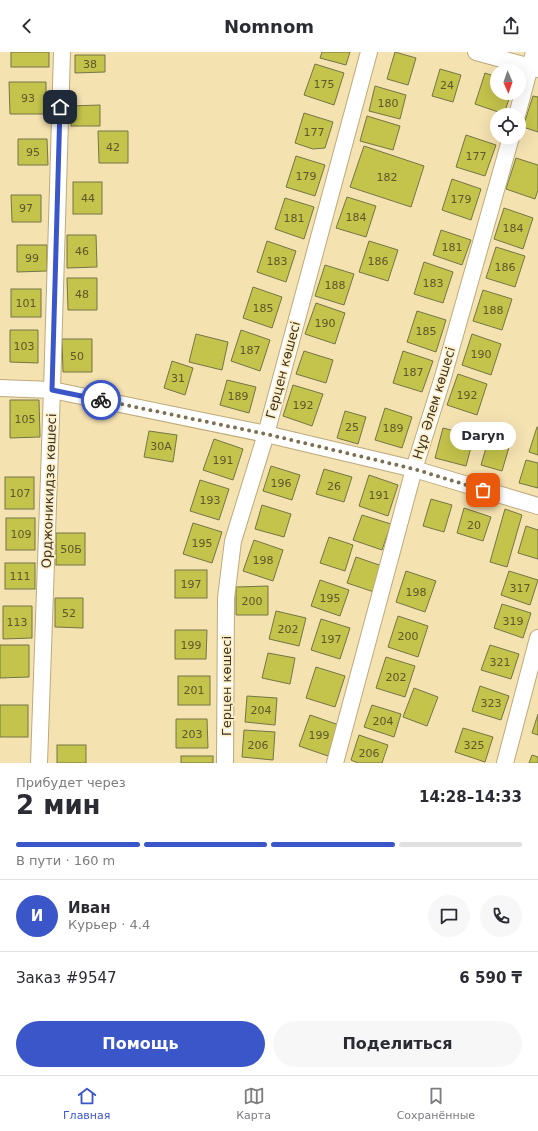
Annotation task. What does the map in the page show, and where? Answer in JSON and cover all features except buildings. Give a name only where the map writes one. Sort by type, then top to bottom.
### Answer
[{"type":"street","name":"Орджоникидзе көшесі","points":[[39,763],[62,52]]},
{"type":"street","name":"Герцен көшесі","points":[[225,763],[226,598],[233,541],[266,434],[369,52]]},
{"type":"street","points":[[476,52],[534,62],[519,108]]},
{"type":"street","name":"Нұр Әлем көшесі","points":[[335,763],[414,469],[443,378],[509,144]]},
{"type":"street","points":[[0,388],[52,390],[266,434],[414,469],[538,506]]},
{"type":"street","points":[[506,763],[538,638]]},
{"type":"way so far","points":[[101,400],[266,434],[414,469],[483,490]]},
{"type":"place","name":"Daryn","points":[[483,490]]},
{"type":"route","points":[[60,107],[52,390],[101,400]]}]
